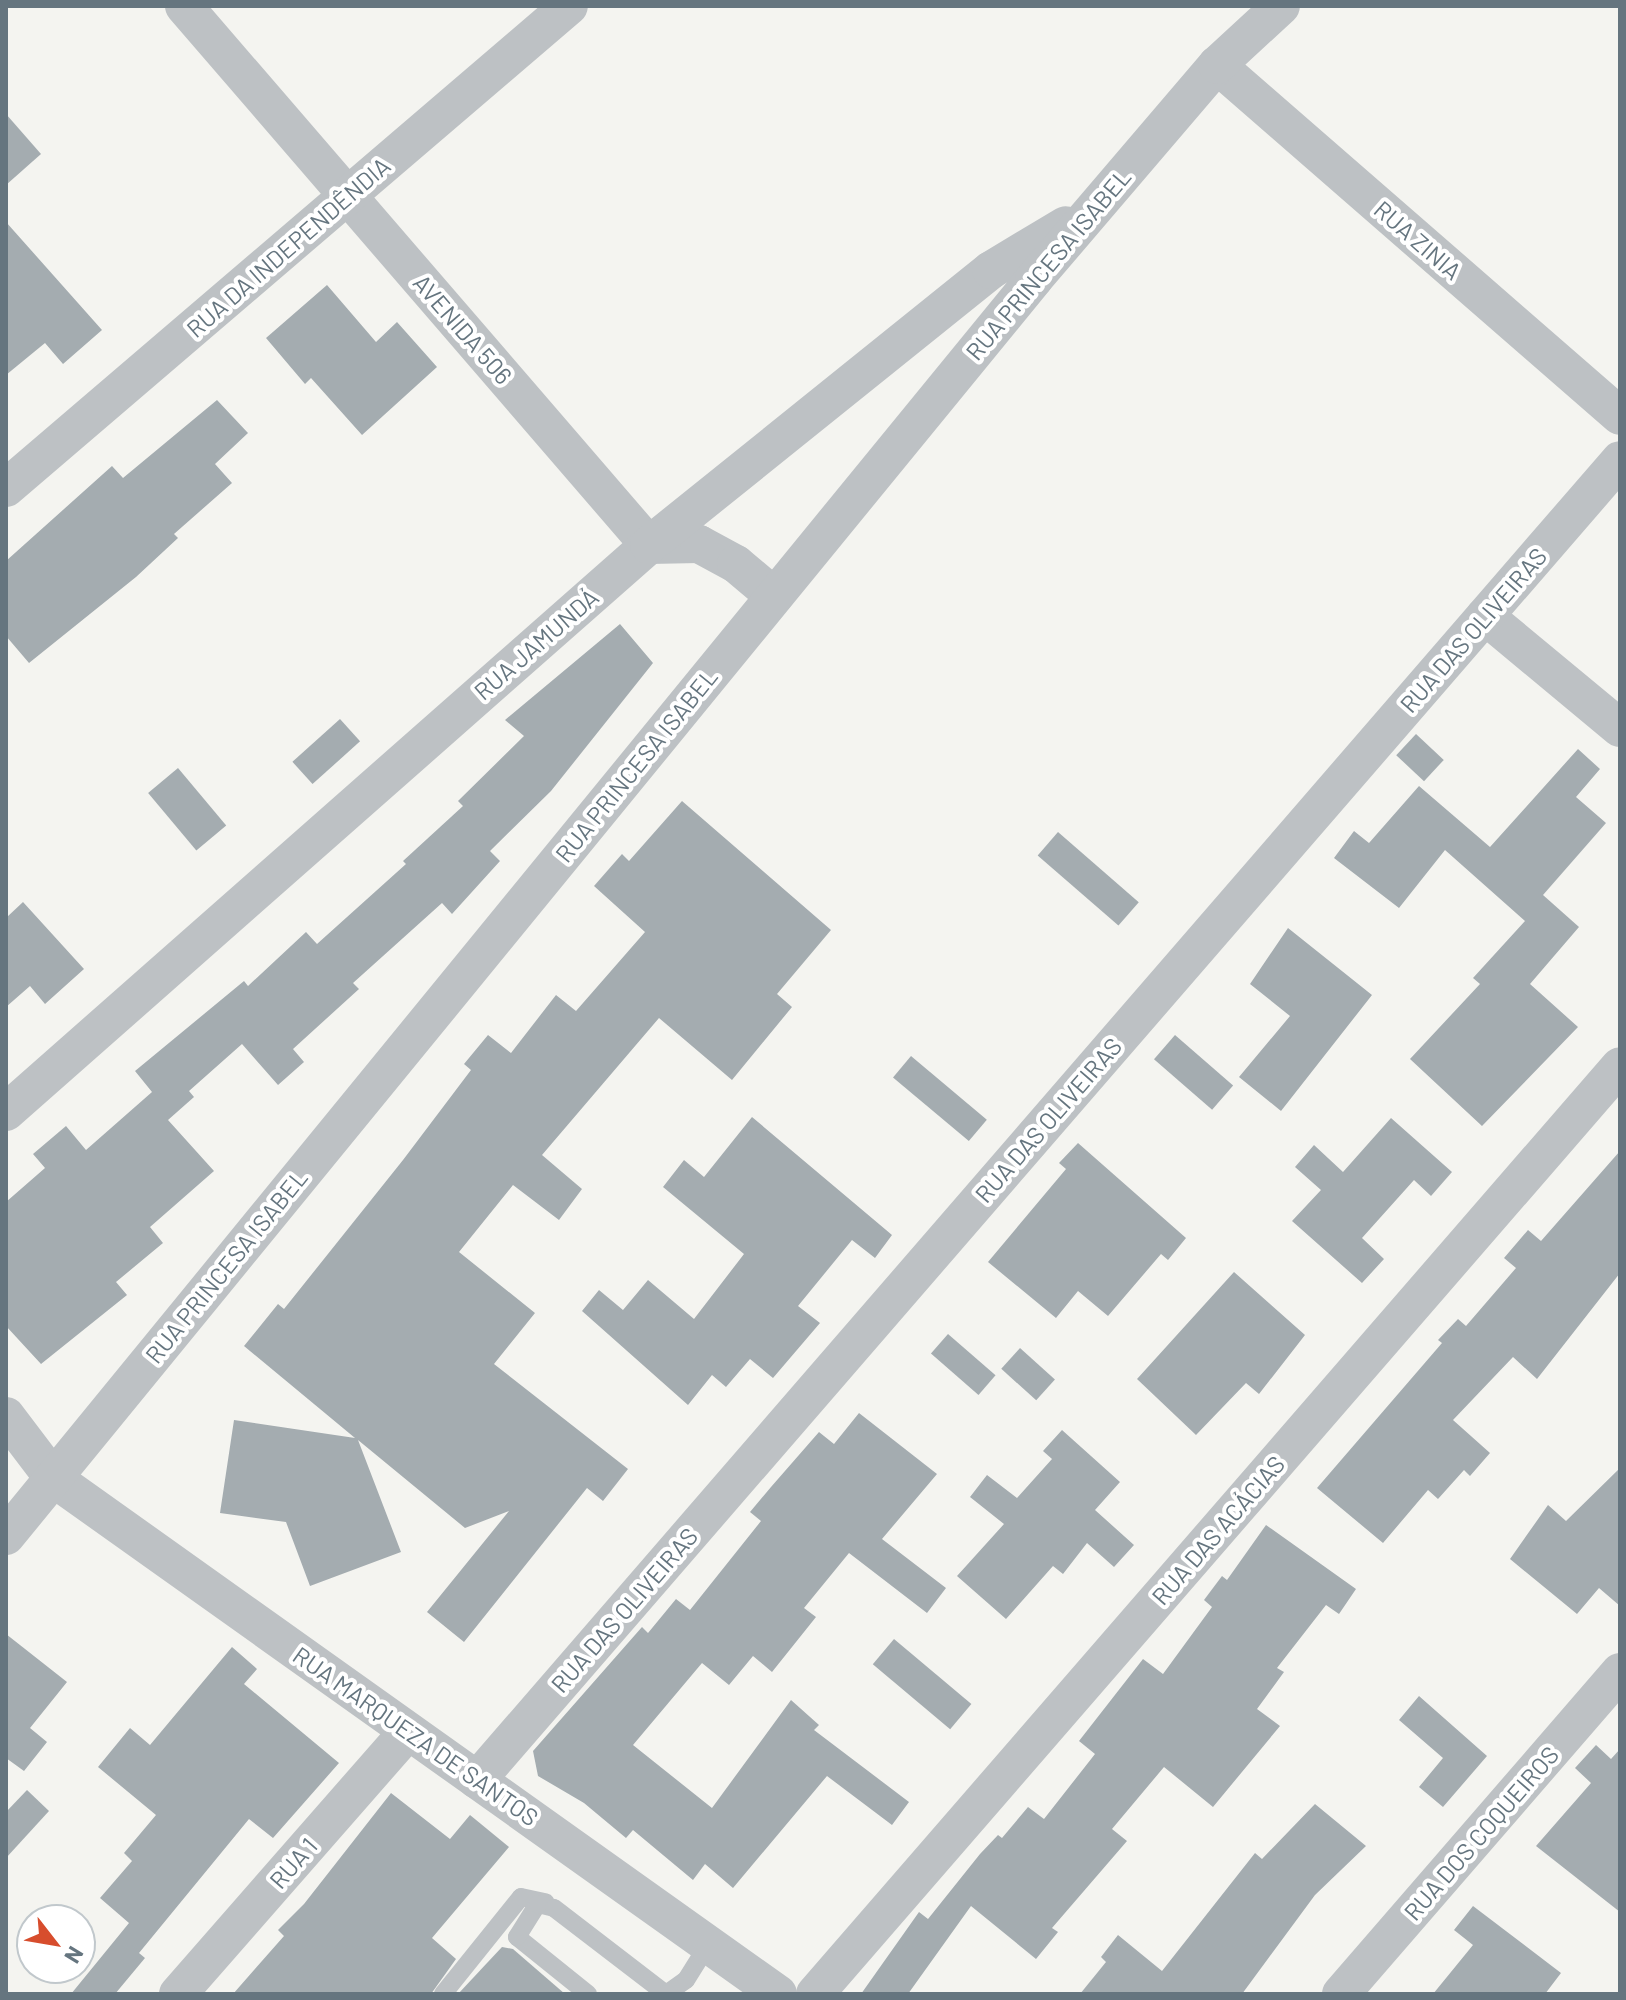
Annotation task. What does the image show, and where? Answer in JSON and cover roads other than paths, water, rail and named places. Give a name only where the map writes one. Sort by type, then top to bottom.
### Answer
[{"type":"street","name":"AVENIDA 506","points":[[184,6],[649,545]]},
{"type":"street","name":"RUA DA INDEPENDÊNDIA","points":[[6,488],[569,6]]},
{"type":"street","name":"RUA PRINCESA ISABEL","points":[[6,1536],[1093,210],[1217,65],[1281,6]]},
{"type":"street","name":"RUA ZINIA","points":[[1217,65],[1620,416]]},
{"type":"street","name":"RUA JAMUNDÁ","points":[[6,1112],[649,545],[991,270],[1093,210]]},
{"type":"street","name":"RUA DAS OLIVEIRAS","points":[[477,1780],[1620,460]]},
{"type":"street","points":[[649,545],[699,544],[736,564],[774,596]]},
{"type":"street","points":[[1485,616],[1620,728]]},
{"type":"street","name":"RUA DAS ACÁCIAS","points":[[815,1994],[1620,1066]]},
{"type":"street","name":"RUA MARQUEZA DE SANTOS","points":[[6,1416],[53,1478],[778,1994]]},
{"type":"street","name":"RUA DOS COQUEIROS","points":[[1341,1994],[1620,1672]]},
{"type":"street","name":"RUA 1","points":[[178,1994],[408,1731]]},
{"type":"lane","points":[[443,1994],[521,1897],[545,1902],[666,1994],[686,1980],[709,1943]]},
{"type":"lane","points":[[522,1945],[517,1930],[545,1902]]},
{"type":"lane","points":[[490,1938],[522,1945],[588,1994]]}]
